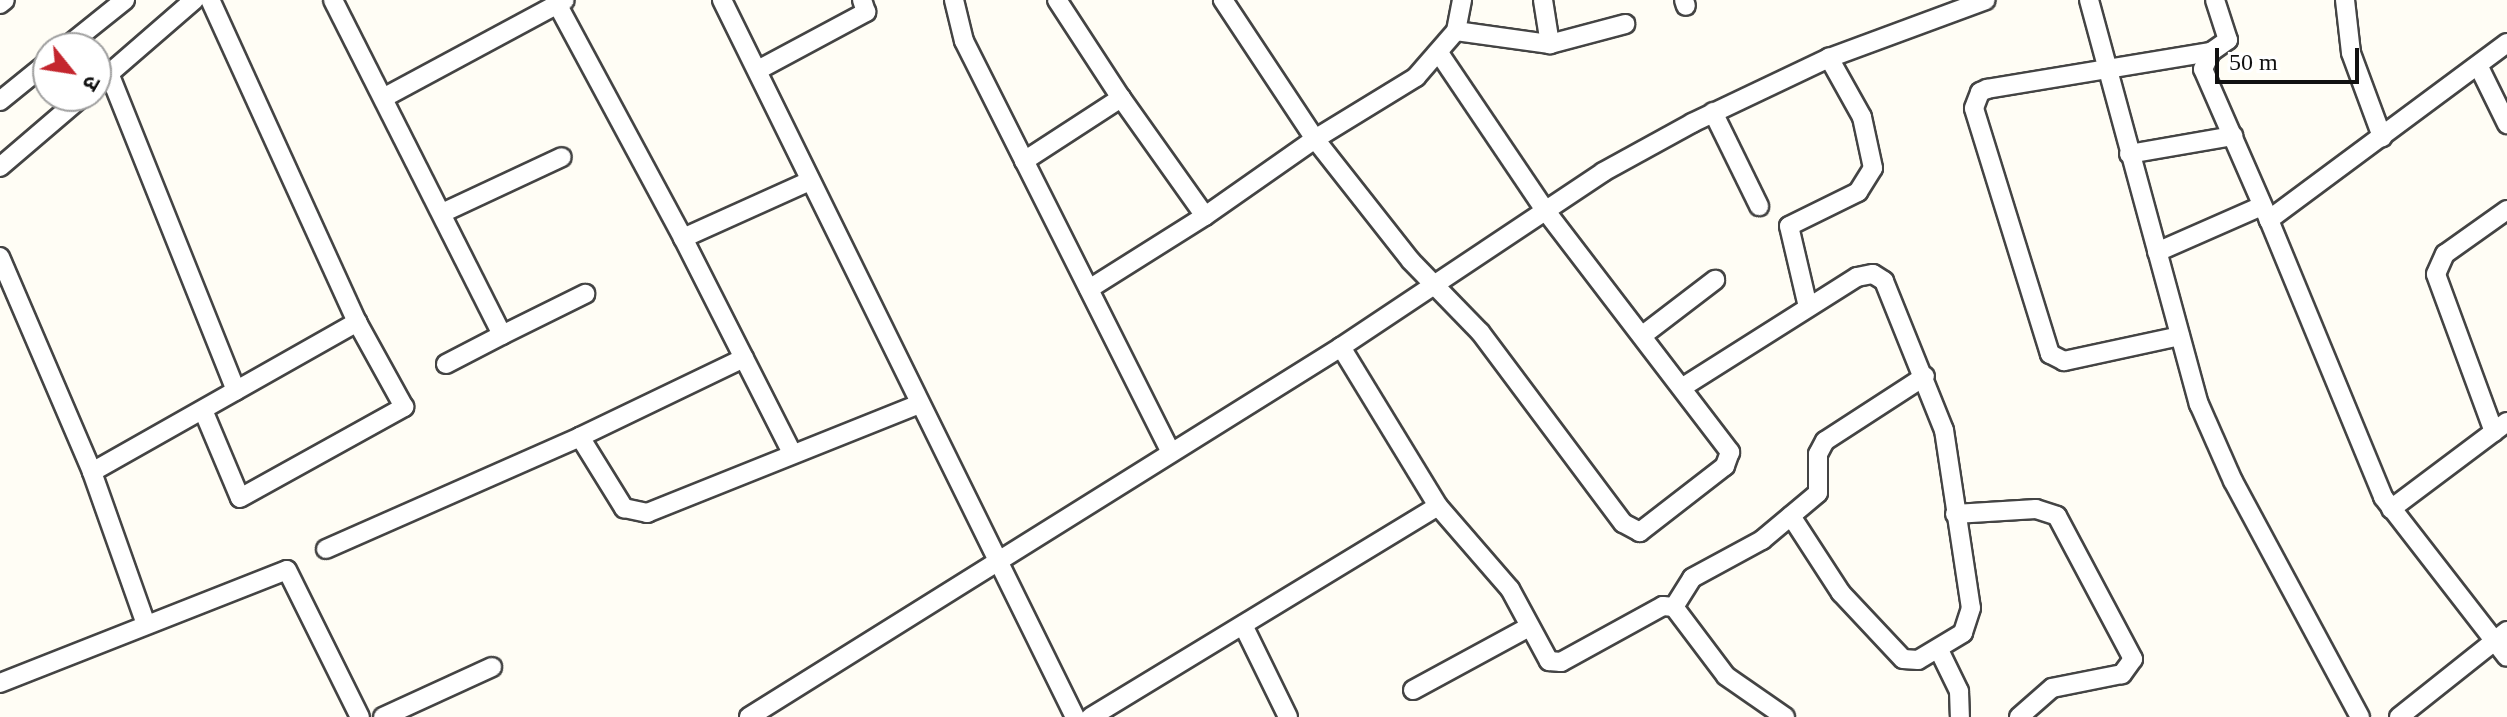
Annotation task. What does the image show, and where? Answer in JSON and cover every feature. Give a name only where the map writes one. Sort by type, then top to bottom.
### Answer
[{"type":"street","points":[[0,4],[5,0]]},
{"type":"street","points":[[85,32],[125,0]]},
{"type":"street","points":[[112,71],[194,0]]},
{"type":"street","points":[[203,410],[240,498],[404,407],[357,322],[210,0]]},
{"type":"street","points":[[333,0],[385,97],[502,335]]},
{"type":"street","points":[[722,0],[917,405],[1075,717]]},
{"type":"street","points":[[758,70],[866,12],[862,0]]},
{"type":"street","points":[[954,0],[964,41],[1171,452]]},
{"type":"street","points":[[1057,0],[1121,98],[1205,216]]},
{"type":"street","points":[[1223,0],[1315,139],[1434,284],[1480,332],[1634,531],[1646,528],[1728,461],[1727,446],[1545,210],[1439,53]]},
{"type":"street","points":[[1089,289],[1205,216],[1315,139],[1416,77],[1456,31],[1462,0]]},
{"type":"street","points":[[1543,0],[1550,44]]},
{"type":"street","points":[[749,717],[1341,347],[1545,210],[1713,112],[1932,8],[1986,0]]},
{"type":"street","points":[[2089,0],[2112,71],[2129,154],[2180,336],[2215,442],[2360,717]]},
{"type":"street","points":[[2180,336],[2064,361],[2050,354],[1976,117],[1976,98],[1987,89],[2112,71],[2211,52],[2228,40],[2215,0]]},
{"type":"street","points":[[2345,0],[2351,53],[2382,137]]},
{"type":"street","points":[[385,97],[559,1],[792,453]]},
{"type":"street","points":[[1456,31],[1550,44],[1625,24]]},
{"type":"street","points":[[2157,252],[2266,213],[2382,137],[2507,43]]},
{"type":"street","points":[[2211,52],[2203,69],[2391,509],[2492,643],[2507,657]]},
{"type":"street","points":[[1808,307],[1789,226],[1858,192],[1873,168],[1862,117],[1829,58]]},
{"type":"street","points":[[2478,65],[2507,124]]},
{"type":"street","points":[[0,101],[32,75]]},
{"type":"street","points":[[1024,161],[1121,98]]},
{"type":"street","points":[[112,100],[236,391]]},
{"type":"street","points":[[0,167],[64,112]]},
{"type":"street","points":[[1713,112],[1759,206]]},
{"type":"street","points":[[2129,154],[2233,136]]},
{"type":"street","points":[[442,213],[562,157]]},
{"type":"street","points":[[683,238],[810,181]]},
{"type":"street","points":[[2391,509],[2501,427],[2436,274],[2445,254],[2507,210]]},
{"type":"street","points":[[0,257],[92,472],[145,622]]},
{"type":"street","points":[[1683,387],[1857,277],[1880,277],[1925,376],[1944,430],[1971,608],[1963,633],[1939,650],[1913,661],[1899,655],[1841,593],[1791,516]]},
{"type":"street","points":[[1643,335],[1715,280]]},
{"type":"street","points":[[446,364],[585,294]]},
{"type":"street","points":[[92,472],[357,322]]},
{"type":"street","points":[[1341,347],[1438,506],[1496,569],[1544,655],[1557,664],[1663,606],[1674,607],[1726,676],[1785,717]]},
{"type":"street","points":[[326,549],[580,437],[744,358]]},
{"type":"street","points":[[1674,607],[1692,578],[1762,540],[1821,487],[1818,454],[1825,441],[1925,376]]},
{"type":"street","points":[[580,437],[619,504],[638,514],[917,405]]},
{"type":"street","points":[[1091,717],[1438,506]]},
{"type":"street","points":[[1955,514],[2036,509],[2057,516],[2133,659],[2122,674],[2052,688],[2019,717]]},
{"type":"street","points":[[0,683],[145,622],[287,570],[359,717]]},
{"type":"street","points":[[1243,625],[1288,717]]},
{"type":"street","points":[[1413,690],[1529,627]]},
{"type":"street","points":[[2399,717],[2507,631]]},
{"type":"street","points":[[1939,650],[1959,691],[1960,717]]},
{"type":"street","points":[[383,717],[492,667]]}]
